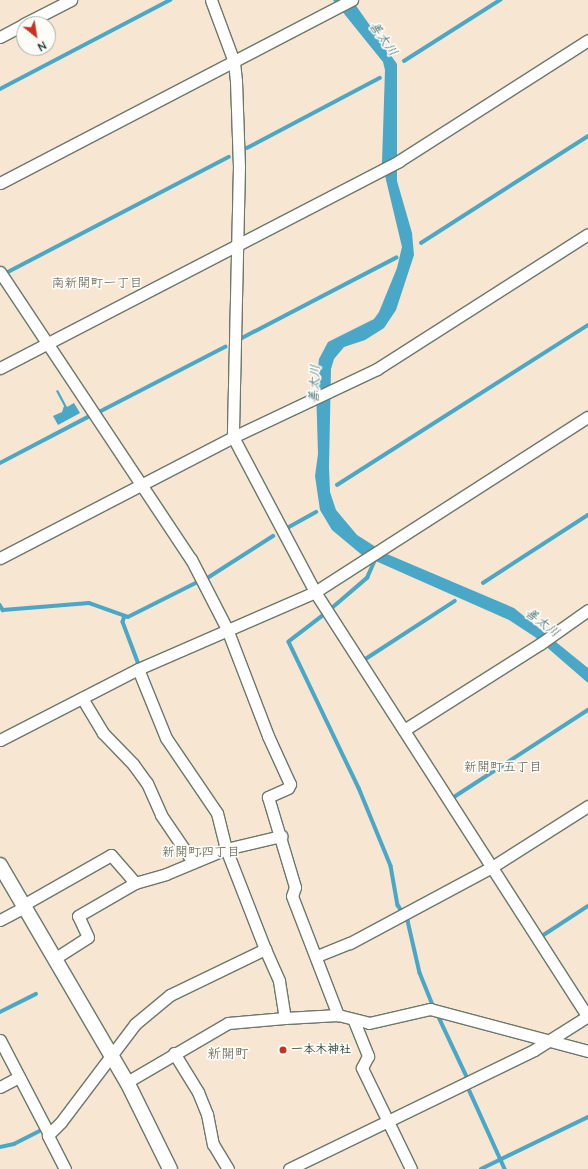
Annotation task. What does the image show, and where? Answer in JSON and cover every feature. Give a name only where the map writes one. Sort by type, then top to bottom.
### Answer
[{"type":"street","points":[[40,16],[71,0]]},
{"type":"street","points":[[211,0],[234,62],[239,166],[233,437],[315,592],[588,1016],[549,1040],[469,1082],[289,1169]]},
{"type":"street","points":[[0,184],[352,0]]},
{"type":"street","points":[[0,37],[16,28]]},
{"type":"street","points":[[0,368],[399,161],[588,40]]},
{"type":"street","points":[[0,558],[233,437],[377,369],[588,234]]},
{"type":"street","points":[[0,272],[202,577],[227,629],[268,736],[290,784],[288,788],[268,797],[281,836],[294,887],[292,896],[317,956],[338,1015]]},
{"type":"street","points":[[0,740],[138,670],[227,629],[315,592],[588,417]]},
{"type":"street","points":[[404,730],[540,644],[556,631],[588,610]]},
{"type":"street","points":[[138,670],[166,738],[217,813],[226,849],[279,981],[285,1018]]},
{"type":"street","points":[[82,698],[103,733],[134,764],[147,783],[161,815],[193,862]]},
{"type":"street","points":[[317,956],[350,943],[492,868],[588,806]]},
{"type":"street","points":[[54,959],[88,937],[78,916],[135,883],[166,874],[226,849],[281,836]]},
{"type":"street","points":[[0,920],[111,855],[135,883]]},
{"type":"street","points":[[0,865],[54,959],[128,1082],[170,1169]]},
{"type":"street","points":[[50,1134],[61,1122],[135,1024],[170,995],[265,949]]},
{"type":"street","points":[[128,1082],[174,1053],[228,1023],[285,1018],[338,1015],[354,1021],[369,1023],[435,1009],[588,1051]]},
{"type":"street","points":[[354,1021],[368,1056],[362,1068],[411,1169]]},
{"type":"street","points":[[0,1040],[50,1134],[48,1135],[65,1169]]},
{"type":"street","points":[[174,1053],[198,1092],[207,1114],[213,1144],[228,1169]]},
{"type":"street","points":[[0,1087],[19,1077]]},
{"type":"water","points":[[333,0],[352,0],[397,64],[397,181],[412,233],[414,255],[396,310],[384,328],[365,340],[344,347],[334,359],[331,369],[329,467],[330,492],[336,510],[357,535],[387,554],[514,608],[588,668],[588,683],[535,637],[509,620],[362,555],[332,530],[320,510],[315,476],[318,454],[316,386],[319,359],[328,342],[374,319],[379,312],[397,268],[402,247],[382,163],[385,70],[383,62]]},
{"type":"water","points":[[58,390],[67,407],[74,403],[80,413],[58,425],[53,416],[62,412],[64,406],[56,391]]},
{"type":"waterway","points":[[0,89],[170,0]]},
{"type":"waterway","points":[[404,61],[500,0]]},
{"type":"waterway","points":[[247,148],[380,78]]},
{"type":"waterway","points":[[421,243],[588,136]]},
{"type":"waterway","points":[[6,273],[229,157]]},
{"type":"waterway","points":[[242,338],[396,258]]},
{"type":"waterway","points":[[337,485],[588,325]]},
{"type":"waterway","points":[[101,411],[225,347]]},
{"type":"waterway","points":[[0,463],[88,417]]},
{"type":"waterway","points":[[289,527],[316,512]]},
{"type":"waterway","points":[[483,583],[588,515]]},
{"type":"waterway","points":[[209,577],[273,536]]},
{"type":"waterway","points":[[333,607],[367,578],[376,558]]},
{"type":"waterway","points":[[0,605],[3,610],[89,603],[128,617],[198,582]]},
{"type":"waterway","points":[[364,660],[455,601]]},
{"type":"waterway","points":[[324,615],[289,642],[359,788],[391,866],[398,905],[408,921],[420,973],[434,1008]]},
{"type":"waterway","points":[[125,616],[123,622],[138,662]]},
{"type":"waterway","points":[[454,797],[588,710]]},
{"type":"waterway","points":[[542,936],[588,906]]},
{"type":"waterway","points":[[0,1012],[36,994]]},
{"type":"waterway","points":[[437,1013],[468,1079],[468,1087],[505,1169]]},
{"type":"waterway","points":[[481,1169],[588,1117]]},
{"type":"waterway","points":[[0,1147],[14,1144],[42,1130]]},
{"type":"place","name":"一本木神社","points":[[283,1050]]},
{"type":"district","name":"南新開町一丁目","points":[[97,283]]},
{"type":"district","name":"新開町五丁目","points":[[503,767]]},
{"type":"district","name":"新開町四丁目","points":[[201,852]]},
{"type":"district","name":"新開町","points":[[228,1054]]},
{"type":"water label","name":"善太川","points":[[383,39]]},
{"type":"water label","name":"善太川","points":[[315,384]]},
{"type":"water label","name":"善太川","points":[[542,623]]}]
